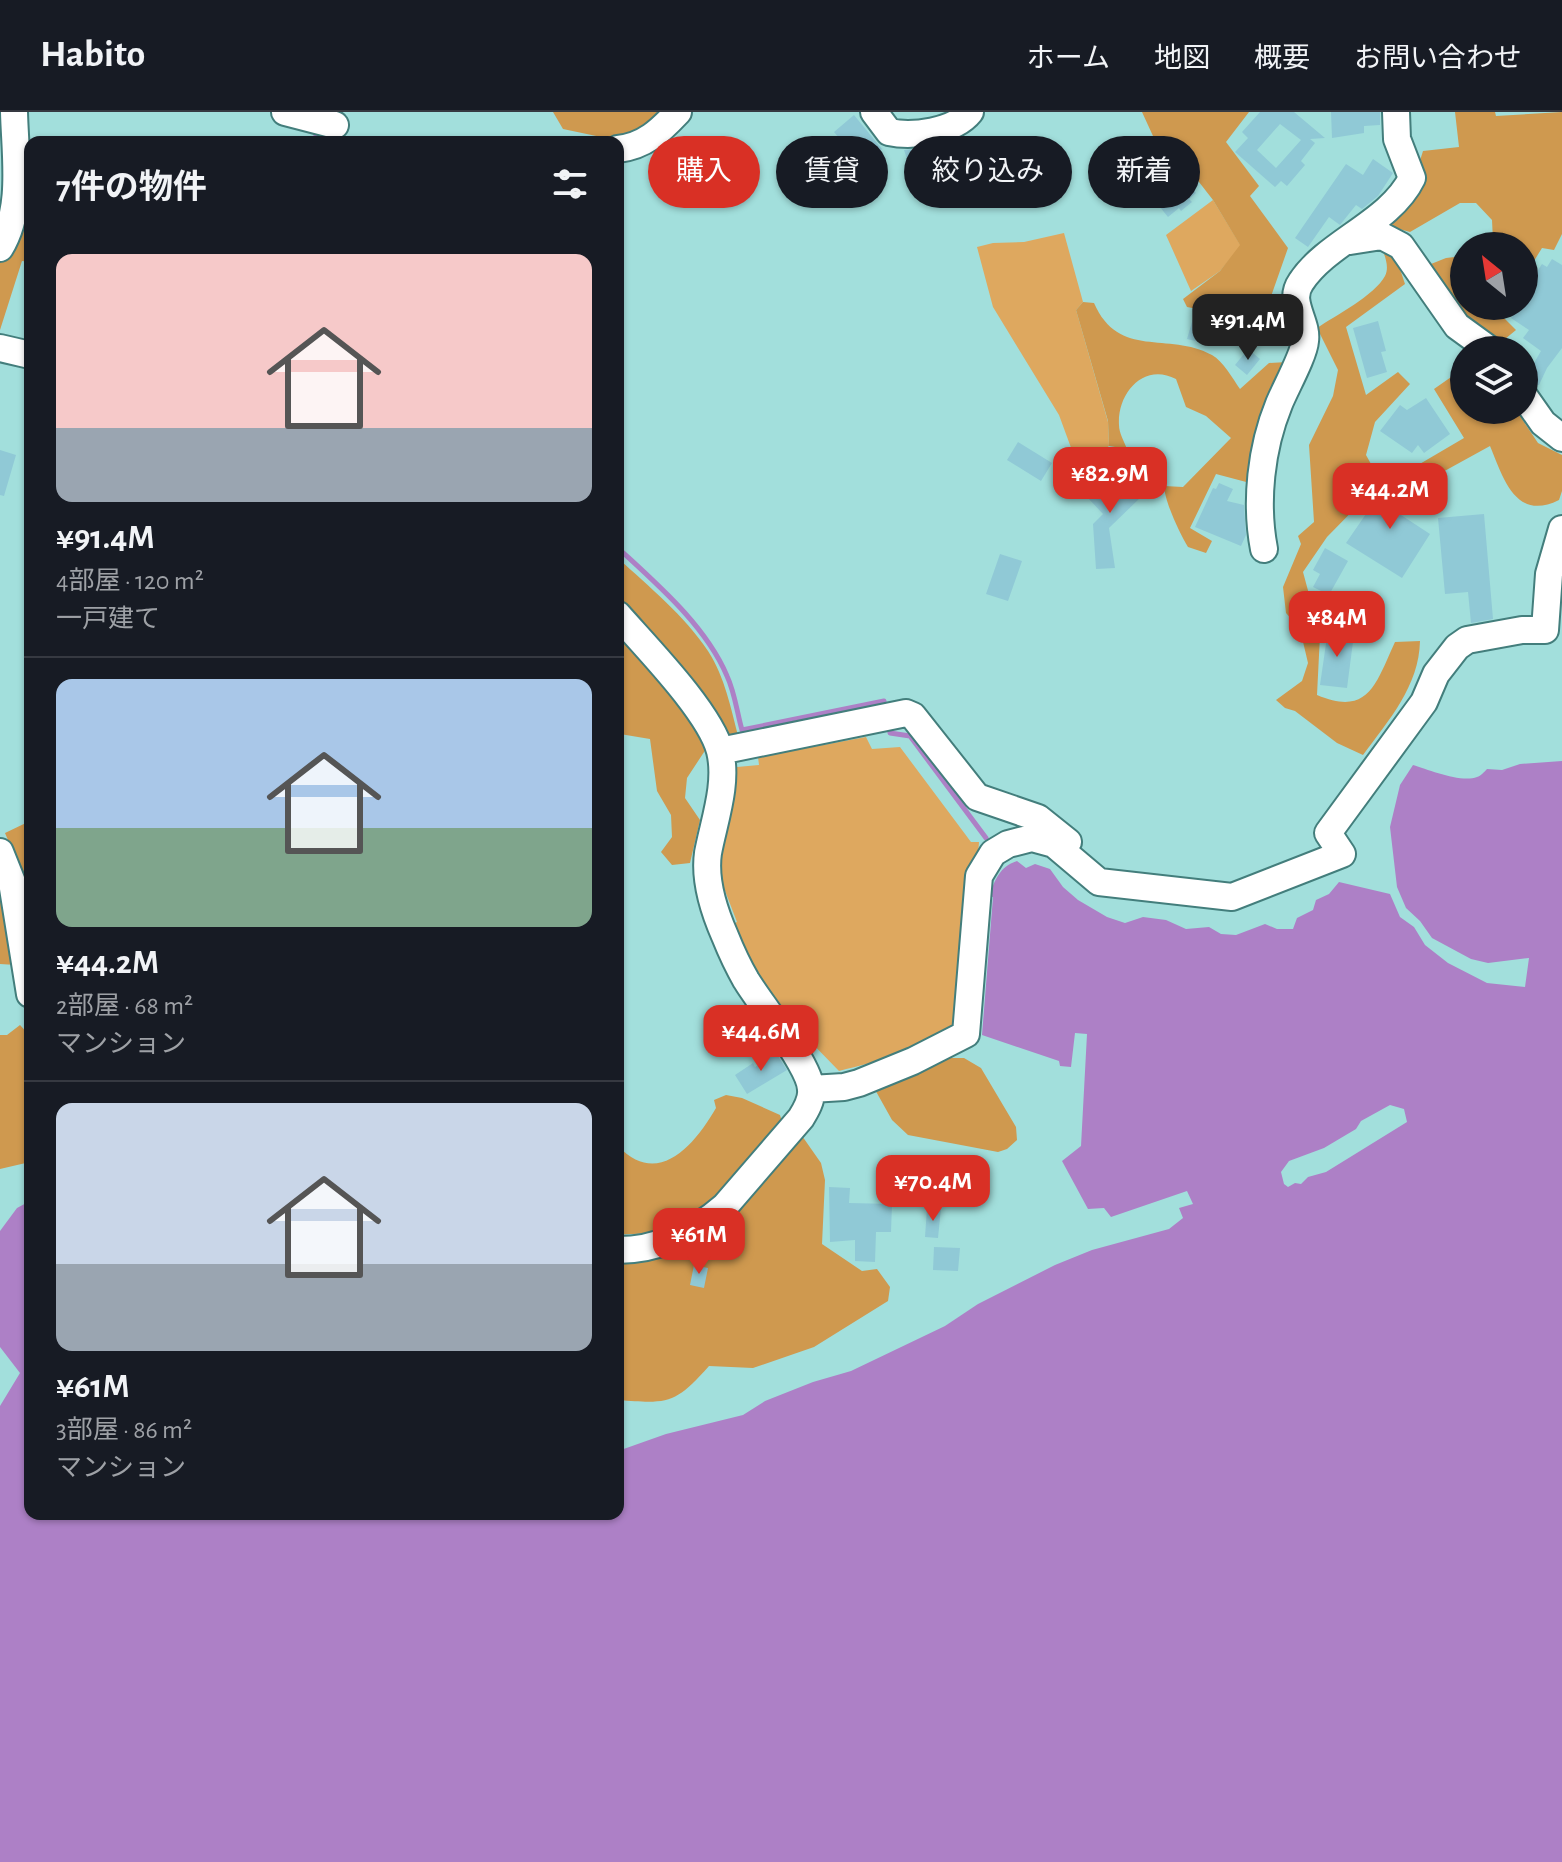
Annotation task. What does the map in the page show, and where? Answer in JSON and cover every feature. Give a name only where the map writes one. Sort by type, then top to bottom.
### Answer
[{"type":"street","points":[[0,248],[10,228],[15,195],[14,112]]},
{"type":"street","points":[[285,112],[329,125]]},
{"type":"street","points":[[624,148],[649,139],[678,112]]},
{"type":"street","points":[[874,112],[889,132],[905,135],[955,124],[970,112]]},
{"type":"street","points":[[1264,549],[1259,522],[1263,468],[1275,415],[1306,341],[1296,304],[1296,290],[1302,280],[1406,191],[1412,178],[1397,139],[1396,112]]},
{"type":"street","points":[[1345,242],[1382,236],[1401,246],[1457,326],[1471,336]]},
{"type":"street","points":[[0,348],[24,354]]},
{"type":"street","points":[[1538,416],[1562,438]]},
{"type":"street","points":[[720,751],[887,715],[913,716],[977,797],[1038,818],[1068,842],[1077,861],[1089,876],[1099,882],[1232,897],[1342,854],[1328,833],[1424,702],[1436,674],[1457,647],[1467,640],[1480,637],[1522,630],[1545,630],[1549,574],[1562,529]]},
{"type":"street","points":[[624,622],[703,715],[720,751],[719,795],[707,863],[712,902],[744,977],[795,1055],[811,1089],[808,1107],[801,1118],[725,1206],[695,1229],[656,1245],[624,1249]]},
{"type":"street","points":[[811,1089],[859,1083],[913,1061],[966,1034],[979,876],[993,853],[1008,844],[1032,838],[1054,844],[1077,861]]},
{"type":"street","points":[[0,852],[12,882],[24,957]]},
{"type":"shaded area","points":[[553,112],[663,112],[624,139],[624,136],[596,136],[563,129]]},
{"type":"shaded area","points":[[1142,112],[1249,112],[1226,142],[1259,186],[1250,196],[1288,248],[1269,302],[1255,302],[1231,322],[1213,312],[1187,307],[1183,299],[1220,271],[1240,245],[1200,183],[1200,136],[1153,136]]},
{"type":"shaded area","points":[[1455,112],[1495,112],[1496,116],[1562,112],[1562,234],[1554,250],[1542,248],[1538,254],[1538,232],[1493,232],[1492,220],[1476,203],[1460,203],[1410,232],[1385,225],[1418,167],[1423,151],[1459,147]]},
{"type":"shaded area","points":[[1213,200],[1241,246],[1220,271],[1191,291],[1166,235]]},
{"type":"shaded area","points":[[19,231],[24,231],[24,261],[0,330],[0,259]]},
{"type":"shaded area","points":[[1064,233],[1083,302],[1076,310],[1108,422],[1109,446],[1084,466],[1077,464],[1059,415],[993,307],[977,247],[1024,242]]},
{"type":"shaded area","points":[[1383,251],[1396,257],[1405,284],[1346,327],[1366,395],[1398,372],[1410,384],[1375,422],[1366,455],[1381,482],[1327,537],[1303,572],[1320,635],[1317,695],[1335,701],[1360,699],[1376,683],[1395,642],[1420,641],[1414,673],[1401,702],[1363,755],[1337,743],[1276,700],[1302,681],[1308,663],[1300,629],[1286,613],[1283,587],[1301,544],[1298,536],[1314,522],[1309,445],[1333,396],[1338,370],[1317,328],[1364,298],[1380,283],[1387,270]]},
{"type":"shaded area","points":[[1450,258],[1450,297],[1426,266]]},
{"type":"shaded area","points":[[1083,302],[1094,303],[1104,321],[1131,338],[1195,348],[1212,355],[1240,389],[1269,363],[1287,362],[1250,483],[1216,474],[1190,528],[1212,541],[1206,553],[1188,547],[1173,517],[1164,486],[1183,487],[1231,438],[1206,416],[1186,407],[1176,379],[1153,375],[1135,384],[1123,402],[1119,428],[1127,449],[1109,446],[1108,421],[1076,310]]},
{"type":"shaded area","points":[[1469,320],[1506,320],[1516,330],[1509,336],[1489,336]]},
{"type":"shaded area","points":[[1450,378],[1450,415],[1434,389]]},
{"type":"shaded area","points":[[1455,424],[1525,424],[1538,443],[1562,455],[1559,500],[1544,505],[1521,501],[1506,483],[1490,446],[1430,479],[1418,465],[1464,438]]},
{"type":"shaded area","points":[[624,564],[678,614],[708,651],[723,682],[739,739],[728,737],[691,683],[624,606]]},
{"type":"shaded area","points":[[624,636],[691,717],[706,749],[687,778],[685,798],[700,820],[690,863],[672,865],[661,852],[672,837],[671,815],[657,791],[650,739],[624,735]]},
{"type":"shaded area","points":[[866,737],[872,749],[900,747],[971,842],[979,842],[978,855],[956,1027],[915,1049],[839,1071],[766,996],[731,925],[737,922],[722,883],[719,860],[737,767],[759,765],[758,757]]},
{"type":"shaded area","points":[[1562,761],[1562,1862],[0,1862],[0,1406],[20,1373],[0,1347],[0,1231],[17,1208],[24,1204],[24,1520],[624,1520],[624,1449],[666,1434],[743,1415],[765,1401],[851,1371],[945,1326],[978,1304],[1055,1265],[1092,1250],[1169,1229],[1183,1218],[1179,1208],[1193,1204],[1187,1191],[1111,1217],[1104,1208],[1088,1209],[1062,1161],[1081,1146],[1087,1034],[1075,1033],[1071,1067],[1060,1066],[1059,1061],[982,1035],[993,897],[989,897],[1006,867],[1017,861],[1026,868],[1035,864],[1050,869],[1063,887],[1078,900],[1107,917],[1125,923],[1143,917],[1166,920],[1186,929],[1209,927],[1221,934],[1236,935],[1265,924],[1277,929],[1293,929],[1297,918],[1313,910],[1316,900],[1329,894],[1339,882],[1390,894],[1400,917],[1414,927],[1425,945],[1448,963],[1487,983],[1525,987],[1529,958],[1488,963],[1471,959],[1432,938],[1406,908],[1397,887],[1390,827],[1400,785],[1413,765],[1445,775],[1470,778],[1480,776],[1487,769],[1502,770],[1520,764]]},
{"type":"shaded area","points":[[24,824],[24,885],[22,873],[5,833]]},
{"type":"shaded area","points":[[0,869],[16,965],[0,964]]},
{"type":"shaded area","points":[[20,1025],[24,1029],[24,1163],[0,1169],[0,1035],[7,1035]]},
{"type":"shaded area","points":[[944,1058],[964,1058],[981,1068],[1016,1127],[1017,1140],[1007,1149],[998,1152],[908,1135],[892,1120],[873,1086]]},
{"type":"shaded area","points":[[726,1095],[742,1098],[780,1115],[783,1125],[732,1184],[693,1216],[671,1227],[624,1234],[624,1151],[647,1163],[674,1157],[686,1148],[707,1122],[716,1108],[714,1100]]},
{"type":"shaded area","points":[[800,1133],[821,1163],[825,1180],[822,1244],[862,1271],[877,1269],[890,1287],[888,1301],[814,1347],[753,1368],[709,1366],[688,1388],[670,1399],[624,1400],[624,1256],[670,1249]]},
{"type":"pier","points":[[1390,1105],[1404,1109],[1407,1122],[1326,1172],[1308,1177],[1301,1184],[1288,1187],[1284,1184],[1281,1172],[1289,1161],[1324,1148],[1356,1129],[1361,1121]]},
{"type":"building","points":[[1260,112],[1294,112],[1325,138],[1310,139],[1315,143],[1301,161],[1305,165],[1287,186],[1281,181],[1275,187],[1235,152],[1248,138],[1242,132]],"holes":[[[1280,124],[1301,140],[1276,168],[1257,150]]]},
{"type":"building","points":[[1331,112],[1380,112],[1380,125],[1364,126],[1364,133],[1332,138]]},
{"type":"building","points":[[854,115],[871,136],[837,136],[834,132]]},
{"type":"building","points":[[1373,159],[1393,173],[1378,196],[1362,209],[1356,205],[1340,225],[1329,217],[1308,247],[1295,238],[1346,164],[1363,175]]},
{"type":"building","points":[[1161,208],[1179,208],[1168,217]]},
{"type":"building","points":[[1552,259],[1562,265],[1562,348],[1538,385],[1538,356],[1541,351],[1538,349],[1538,336],[1524,336],[1529,330],[1514,320],[1538,320],[1538,270],[1542,264],[1547,267]]},
{"type":"building","points":[[1194,315],[1206,318],[1200,342],[1187,339]]},
{"type":"building","points":[[1378,321],[1386,351],[1381,352],[1387,372],[1367,378],[1353,328]]},
{"type":"building","points":[[1248,349],[1260,359],[1247,375],[1235,365]]},
{"type":"building","points":[[1426,398],[1450,434],[1424,453],[1418,445],[1412,453],[1380,431],[1400,405],[1407,410]]},
{"type":"building","points":[[1018,442],[1052,463],[1041,481],[1007,460]]},
{"type":"building","points":[[0,450],[16,455],[4,496],[0,495]]},
{"type":"building","points":[[1117,471],[1141,497],[1109,528],[1115,568],[1096,569],[1093,524],[1103,514],[1088,498]]},
{"type":"building","points":[[1396,478],[1417,492],[1401,515],[1430,534],[1402,578],[1346,543],[1377,498],[1382,500]]},
{"type":"building","points":[[1219,483],[1233,489],[1227,501],[1244,505],[1246,535],[1241,546],[1195,527],[1213,488],[1216,489]]},
{"type":"building","points":[[1484,514],[1493,619],[1471,623],[1468,592],[1445,594],[1438,518]]},
{"type":"building","points":[[1325,548],[1348,561],[1329,595],[1313,587],[1320,574],[1313,570]]},
{"type":"building","points":[[1000,554],[1022,561],[1008,601],[986,594]]},
{"type":"building","points":[[1328,630],[1354,634],[1347,688],[1320,685]]},
{"type":"building","points":[[776,1053],[787,1070],[747,1094],[735,1075],[753,1063],[755,1067]]},
{"type":"building","points":[[829,1187],[850,1188],[849,1203],[892,1204],[891,1232],[876,1232],[875,1262],[855,1261],[855,1240],[830,1242]]},
{"type":"building","points":[[927,1208],[941,1208],[938,1238],[925,1237]]},
{"type":"building","points":[[934,1247],[960,1248],[958,1271],[933,1270]]},
{"type":"building","points":[[694,1265],[708,1268],[704,1288],[690,1285]]},
{"type":"waterway","points":[[316,136],[317,128]]},
{"type":"waterway","points":[[624,553],[679,607],[707,640],[730,683],[742,730],[884,701],[885,708]]},
{"type":"waterway","points":[[889,726],[890,733],[910,736],[986,838]]}]
